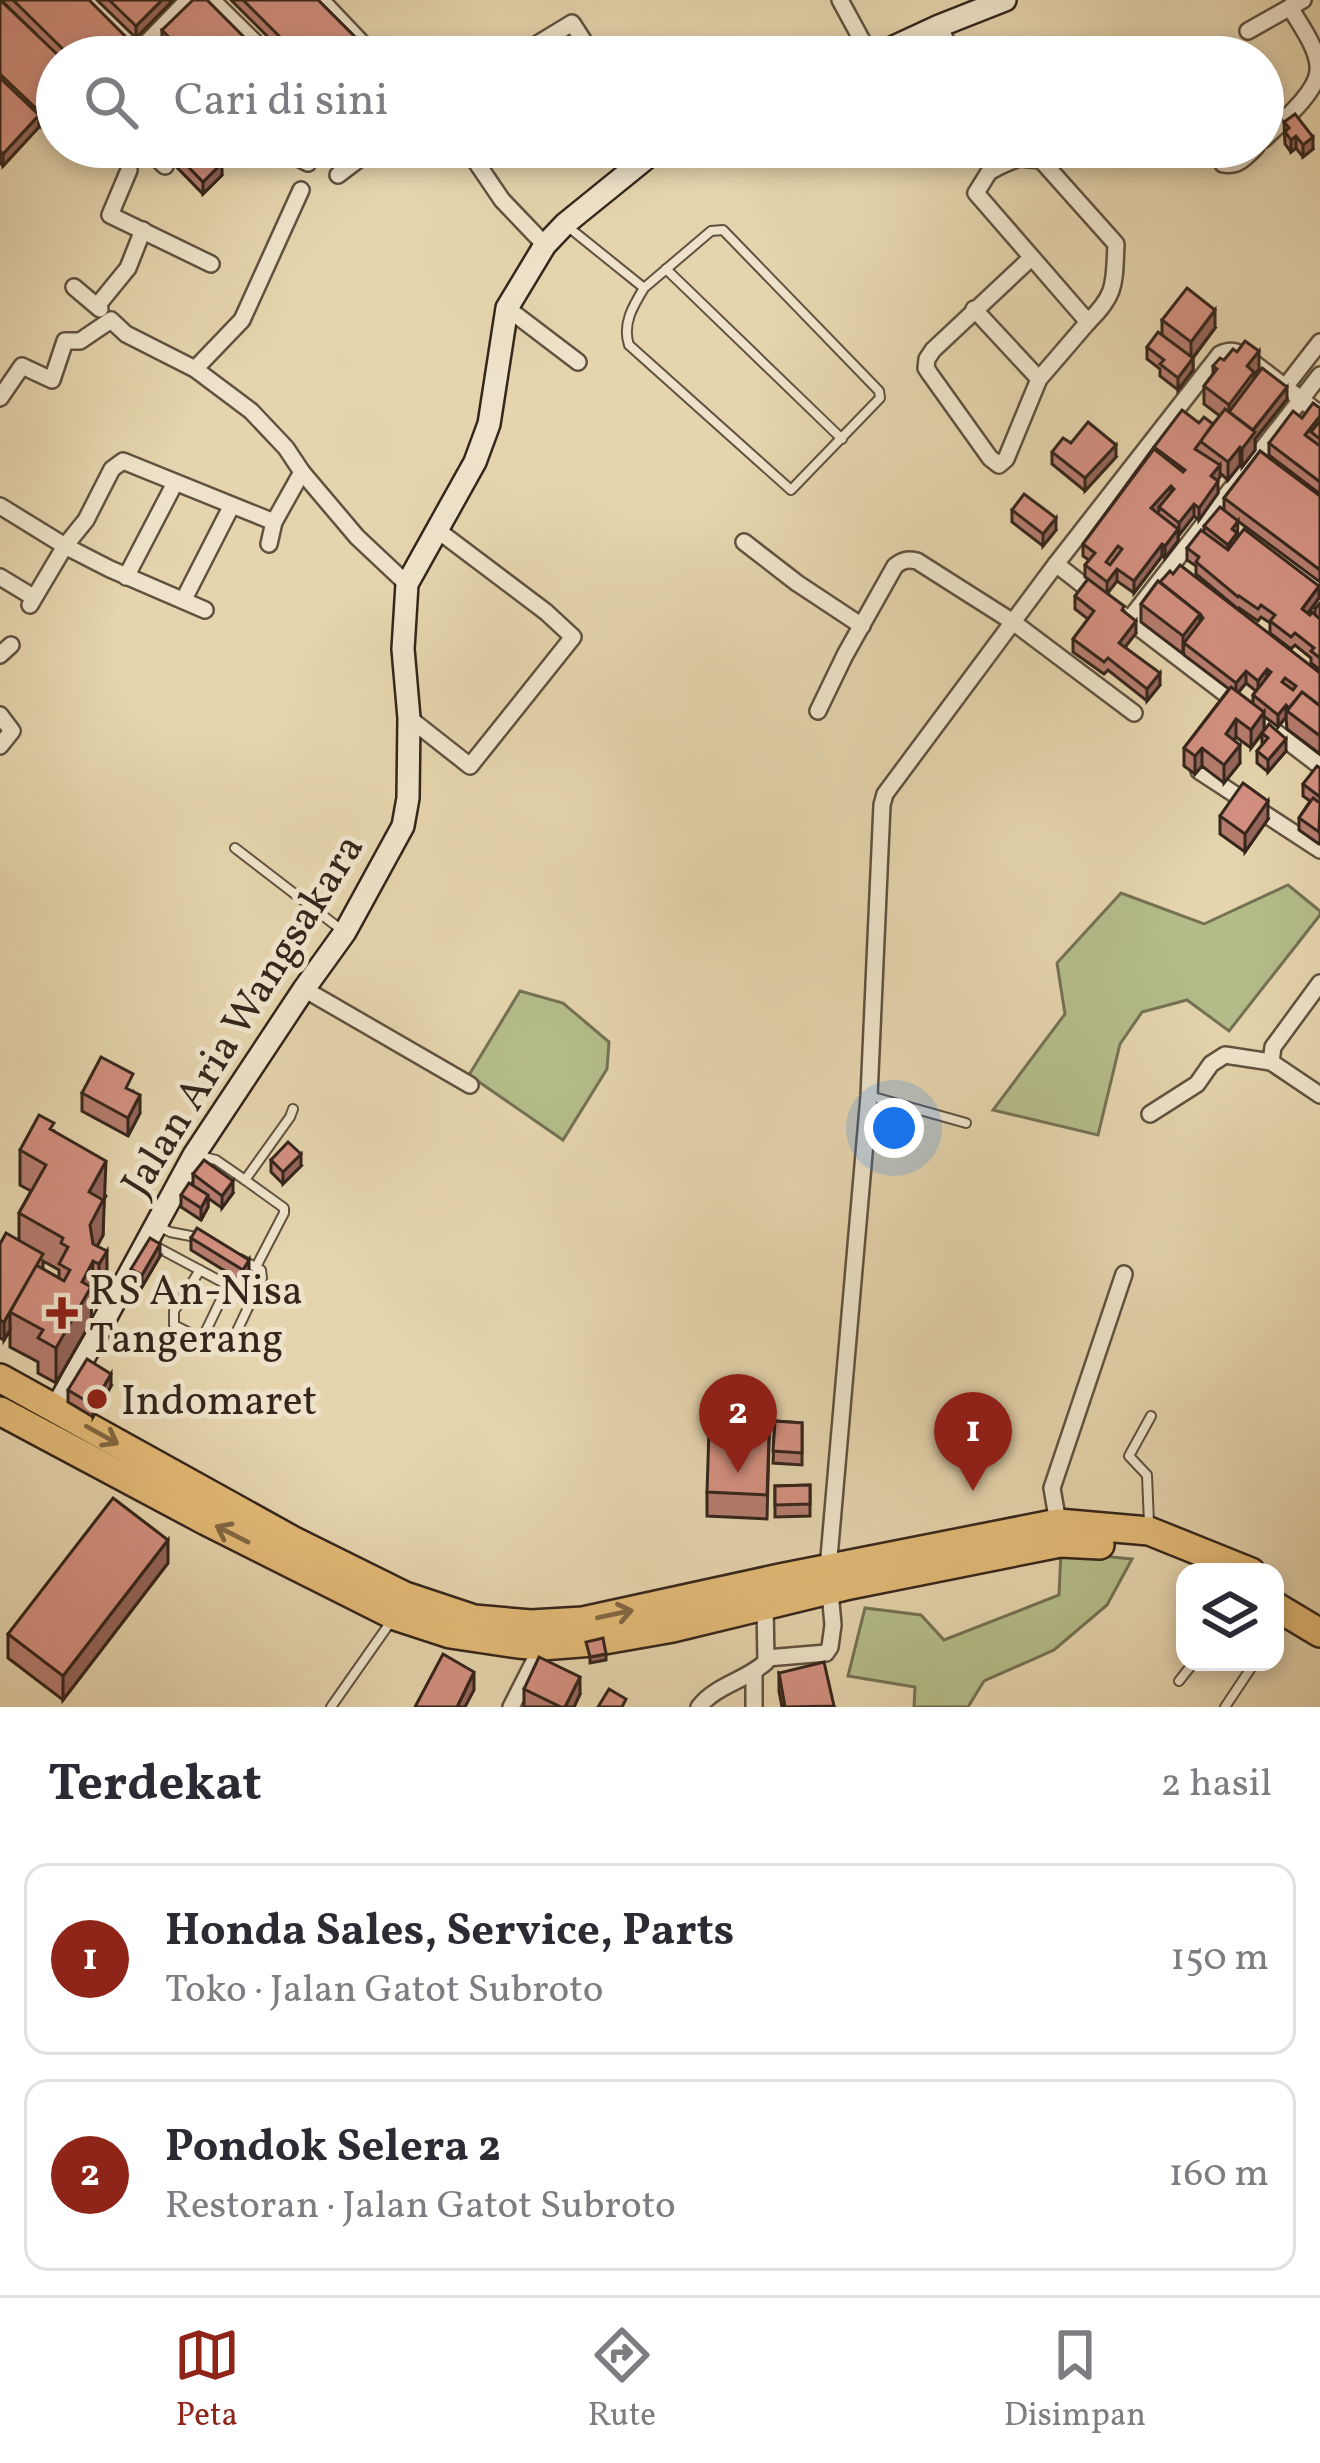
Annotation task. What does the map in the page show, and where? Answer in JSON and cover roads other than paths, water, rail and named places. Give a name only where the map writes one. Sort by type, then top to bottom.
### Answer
[{"type":"highway","points":[[0,1378],[450,1634],[556,1648],[673,1628],[824,1580],[1058,1523],[1149,1531],[1229,1563]]},
{"type":"highway","points":[[0,1411],[138,1493],[400,1606],[531,1624],[776,1595]]},
{"type":"highway","points":[[824,1580],[1060,1543],[1134,1546],[1188,1563]]},
{"type":"highway","points":[[1284,1591],[1320,1612]]},
{"type":"highway","points":[[1284,1618],[1320,1633]]},
{"type":"street","points":[[93,0],[128,36]]},
{"type":"street","points":[[212,0],[249,36]]},
{"type":"street","points":[[321,0],[354,36]]},
{"type":"street","points":[[841,0],[861,36]]},
{"type":"street","points":[[917,36],[1005,0]]},
{"type":"street","points":[[152,36],[185,1]]},
{"type":"street","points":[[1248,31],[1297,4],[1318,70],[1313,86],[1284,117]]},
{"type":"street","points":[[551,36],[572,23],[580,36]]},
{"type":"street","points":[[939,26],[944,36]]},
{"type":"street","points":[[338,175],[347,168]]},
{"type":"street","points":[[480,168],[502,200],[544,245]]},
{"type":"street","name":"Jalan Aria Wangsakara","points":[[56,1409],[194,1155],[344,932],[403,826],[408,798],[409,718],[403,649],[407,584],[475,461],[489,424],[507,308],[544,245],[632,168]]},
{"type":"street","points":[[996,168],[976,193],[1088,322]]},
{"type":"street","points":[[1031,258],[933,350],[926,368],[999,465],[1006,459],[1039,379],[1114,289],[1116,244],[1048,168]]},
{"type":"street","points":[[129,170],[110,215],[211,264]]},
{"type":"street","points":[[195,369],[242,320],[301,190]]},
{"type":"street","points":[[97,306],[128,268],[142,230]]},
{"type":"street","points":[[74,287],[126,334],[195,369],[251,412],[357,537],[407,584]]},
{"type":"street","points":[[507,308],[578,362]]},
{"type":"street","points":[[974,309],[1039,379]]},
{"type":"street","points":[[0,398],[22,367],[52,380],[65,341],[80,341],[110,320]]},
{"type":"street","points":[[1285,387],[1320,342]]},
{"type":"street","points":[[767,1658],[826,1653],[832,1640],[824,1580],[868,1096],[885,794],[1220,354],[1236,351],[1320,414]]},
{"type":"street","points":[[1129,620],[1320,375]]},
{"type":"street","points":[[1257,455],[1273,467]]},
{"type":"street","points":[[0,577],[32,601],[86,520],[112,469],[123,461],[274,522]]},
{"type":"street","points":[[269,544],[274,522],[302,472]]},
{"type":"street","points":[[127,577],[175,483]]},
{"type":"street","points":[[0,506],[65,546],[205,610]]},
{"type":"street","points":[[184,599],[231,507]]},
{"type":"street","points":[[1214,512],[1231,525]]},
{"type":"street","points":[[409,718],[470,766],[573,638],[436,529]]},
{"type":"street","points":[[744,542],[862,626]]},
{"type":"street","points":[[818,711],[895,566],[910,560],[1013,622],[1134,713]]},
{"type":"street","points":[[1056,564],[1320,766]]},
{"type":"street","points":[[1170,568],[1188,581]]},
{"type":"street","points":[[0,715],[12,731],[0,746]]},
{"type":"street","points":[[1199,771],[1320,850]]},
{"type":"street","points":[[1270,1062],[1273,1047],[1320,983]]},
{"type":"street","points":[[304,989],[470,1084]]},
{"type":"street","points":[[1150,1114],[1197,1084],[1210,1064],[1225,1055],[1270,1062],[1320,1095]]},
{"type":"street","points":[[1058,1523],[1052,1488],[1124,1274]]},
{"type":"street","points":[[699,1707],[709,1694],[754,1673],[766,1662],[776,1595]]},
{"type":"street","points":[[512,1707],[556,1648]]},
{"type":"street","points":[[754,1673],[754,1707]]},
{"type":"lane","points":[[565,224],[644,288]]},
{"type":"lane","points":[[711,231],[727,233],[879,391],[880,398],[791,490],[629,345],[626,334],[631,309],[644,288],[711,231]]},
{"type":"lane","points":[[666,269],[842,439]]},
{"type":"lane","points":[[236,848],[344,932]]},
{"type":"lane","points":[[868,1096],[966,1123]]},
{"type":"lane","points":[[245,1180],[293,1109]]},
{"type":"lane","points":[[194,1155],[216,1160],[284,1208],[256,1268]]},
{"type":"lane","points":[[151,1234],[201,1238],[219,1248]]},
{"type":"lane","points":[[151,1234],[200,1270],[252,1298]]},
{"type":"lane","points":[[200,1270],[172,1319],[178,1328],[202,1340],[231,1346],[263,1274],[238,1258]]},
{"type":"lane","points":[[202,1340],[228,1285]]},
{"type":"lane","points":[[1149,1531],[1148,1475],[1129,1456],[1151,1416]]},
{"type":"lane","points":[[331,1707],[400,1606]]},
{"type":"lane","points":[[1178,1681],[1186,1671]]},
{"type":"lane","points":[[1225,1707],[1249,1671]]},
{"type":"place","name":"RS An-Nisa Tangerang","points":[[62,1313]]},
{"type":"place","name":"Indomaret","points":[[97,1399]]},
{"type":"place","name":"Pondok Selera 2","points":[[738,1473]]},
{"type":"place","name":"Honda Sales, Service, Parts","points":[[973,1491]]}]
